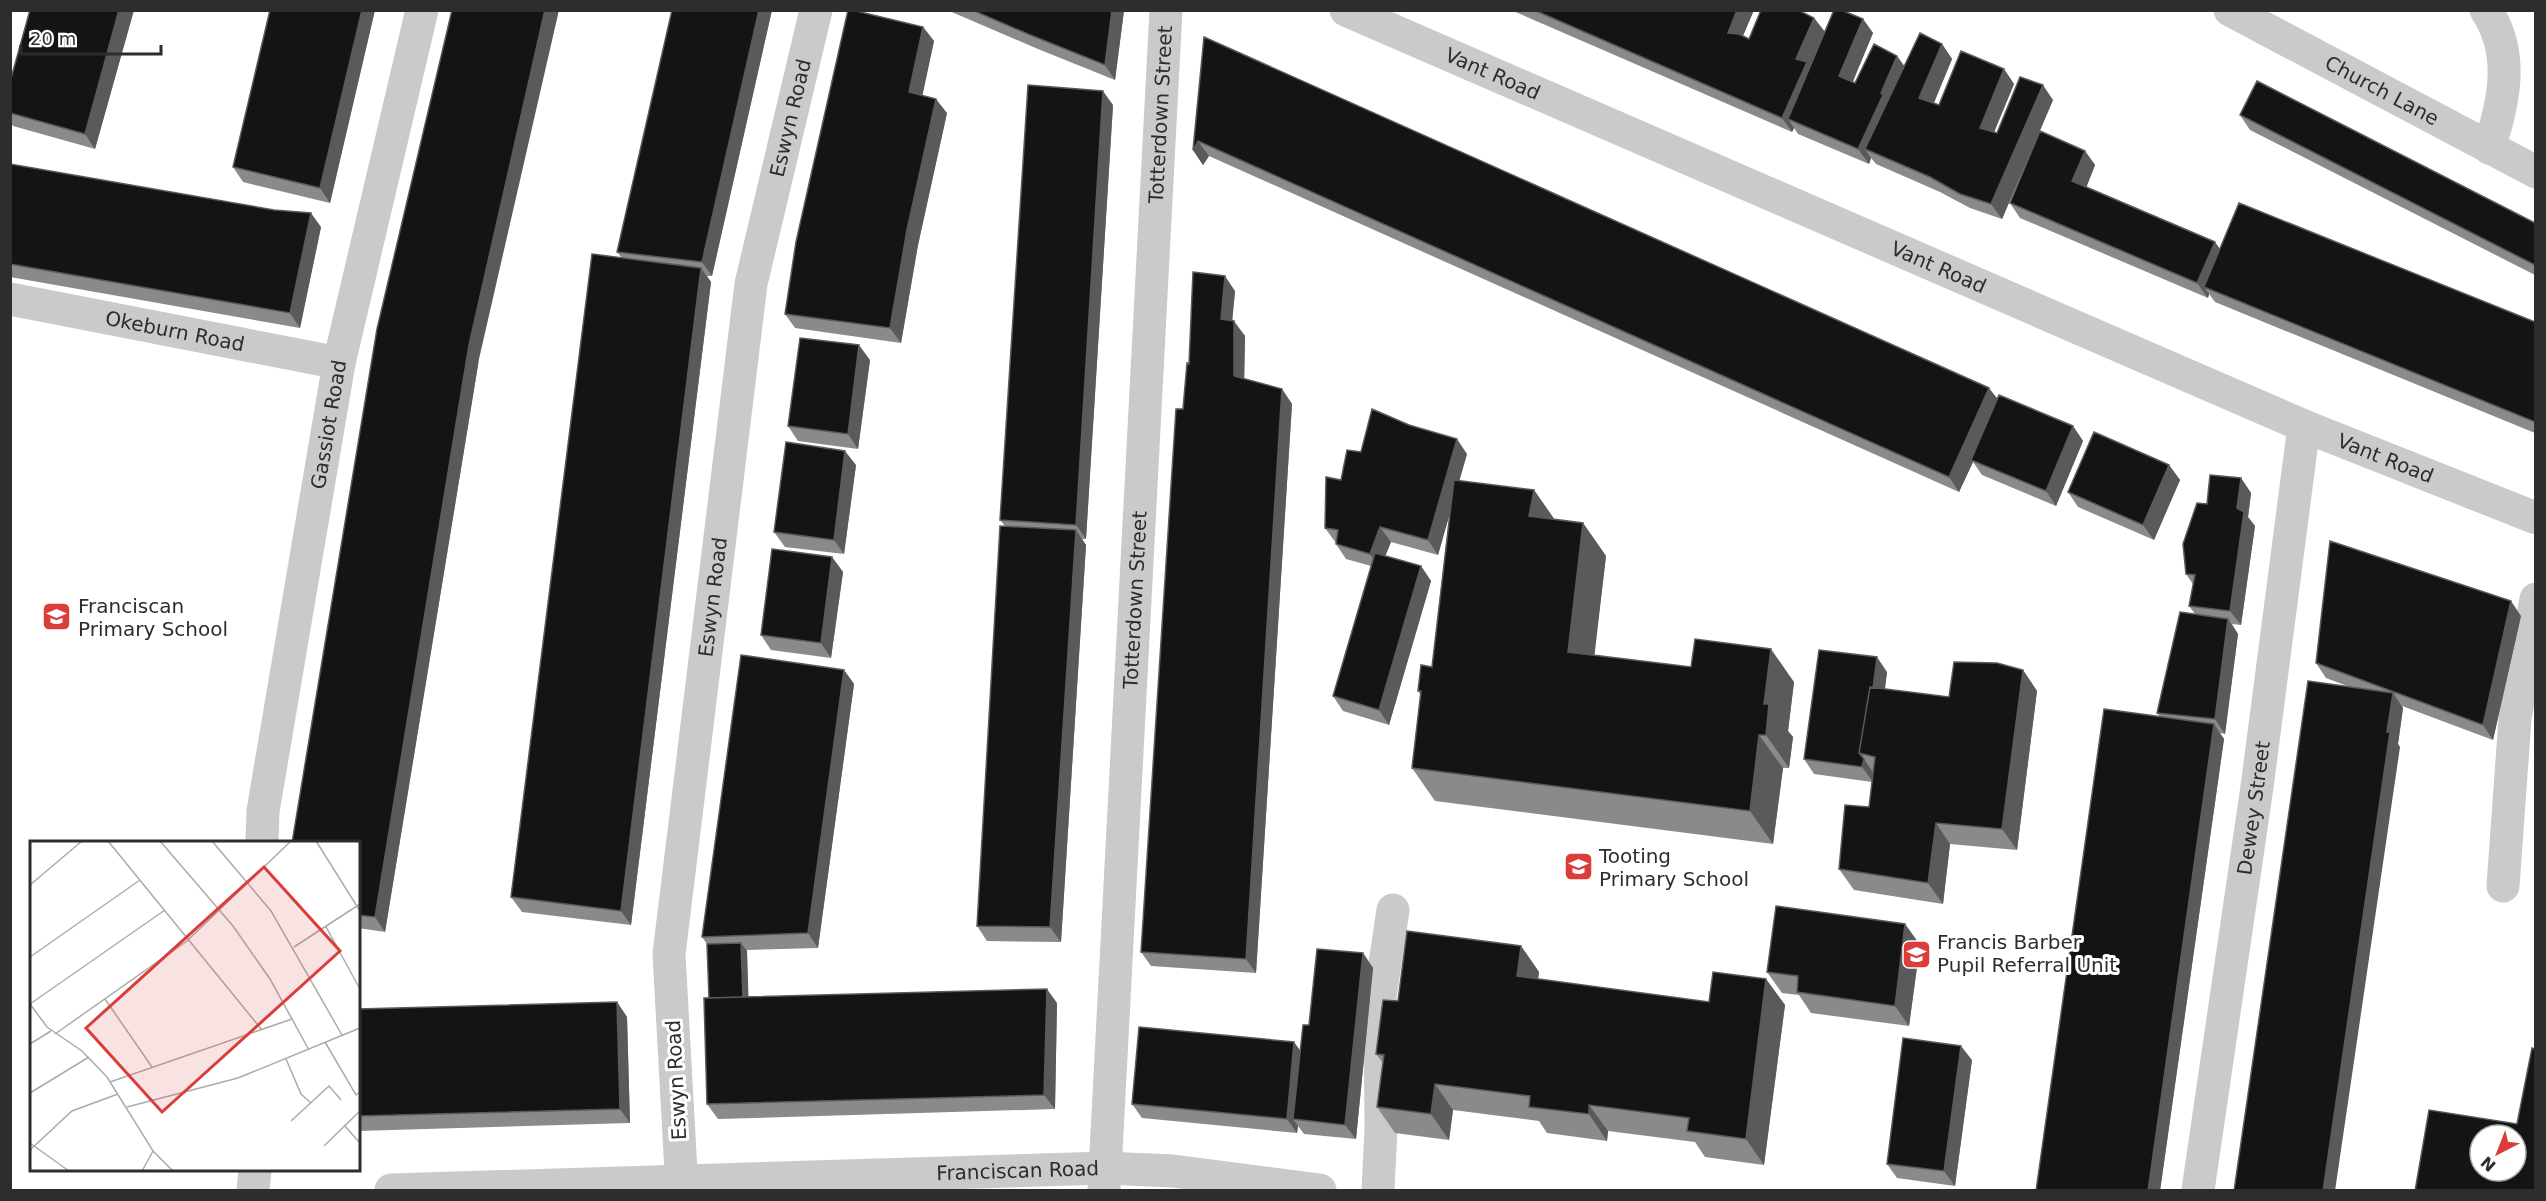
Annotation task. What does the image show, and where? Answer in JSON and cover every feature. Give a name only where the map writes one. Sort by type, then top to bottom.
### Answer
[{"type":"street","name":"Gassiot Road","points":[[262,841],[263,811],[339,363],[422,10]]},
{"type":"street","name":"Eswyn Road","points":[[682,1186],[669,954],[751,284],[816,10]]},
{"type":"street","name":"Totterdown Street","points":[[1105,1179],[1166,10]]},
{"type":"street","name":"Vant Road","points":[[1346,10],[2304,426],[2535,518]]},
{"type":"street","name":"Church Lane","points":[[2230,10],[2535,172]]},
{"type":"street","points":[[2486,10],[2501,44],[2506,78],[2500,113],[2489,148]]},
{"type":"street","name":"Okeburn Road","points":[[10,299],[339,363]]},
{"type":"street","name":"Dewey Street","points":[[2198,1191],[2254,810],[2304,426]]},
{"type":"street","points":[[2503,886],[2515,719],[2535,598]]},
{"type":"street","points":[[1378,1191],[1381,1129],[1380,997],[1393,910]]},
{"type":"street","points":[[253,1191],[255,1171]]},
{"type":"street","name":"Franciscan Road","points":[[391,1191],[1105,1179],[1173,1171],[1320,1191]]},
{"type":"building","points":[[30,10],[119,10],[85,134],[10,113],[10,82]]},
{"type":"building","points":[[270,10],[362,10],[320,188],[233,167]]},
{"type":"building","points":[[452,10],[545,10],[469,345],[375,917],[360,915],[360,841],[292,841],[377,329]]},
{"type":"building","points":[[672,10],[759,10],[702,262],[617,252]]},
{"type":"building","points":[[848,10],[923,27],[909,92],[936,99],[907,230],[890,328],[785,314],[796,242]]},
{"type":"building","points":[[972,10],[1112,10],[1105,65],[1028,34]]},
{"type":"building","points":[[1534,10],[1737,10],[1728,33],[1739,34],[1749,39],[1761,10],[1798,10],[1814,18],[1796,59],[1807,62],[1782,118]]},
{"type":"building","points":[[1834,10],[1841,10],[1863,19],[1839,76],[1855,83],[1874,44],[1897,56],[1881,93],[1883,95],[1858,149],[1788,119]]},
{"type":"building","points":[[1920,33],[1942,44],[1919,98],[1939,105],[1961,51],[2004,69],[1980,128],[1997,133],[2020,77],[2043,85],[1991,204],[1960,194],[1930,177],[1865,149]]},
{"type":"building","points":[[1204,37],[1989,388],[1949,477],[1198,141],[1193,150]]},
{"type":"building","points":[[2257,81],[2535,223],[2535,265],[2240,115]]},
{"type":"building","points":[[1028,85],[1103,91],[1076,525],[1000,520]]},
{"type":"building","points":[[2040,131],[2085,151],[2072,181],[2215,242],[2197,283],[2010,203]]},
{"type":"building","points":[[10,164],[274,210],[311,213],[290,313],[10,264]]},
{"type":"building","points":[[2239,203],[2535,322],[2535,422],[2204,287]]},
{"type":"building","points":[[592,254],[701,268],[621,911],[511,897]]},
{"type":"building","points":[[1193,272],[1225,276],[1221,319],[1234,321],[1234,376],[1282,389],[1246,959],[1141,952],[1176,409],[1183,409],[1187,363],[1189,364]]},
{"type":"building","points":[[800,338],[859,345],[848,434],[788,426]]},
{"type":"building","points":[[1999,395],[2073,426],[2046,491],[1971,460]]},
{"type":"building","points":[[1372,409],[1409,425],[1457,439],[1428,540],[1380,527],[1370,554],[1336,544],[1338,530],[1325,528],[1326,477],[1341,480],[1347,450],[1361,452]]},
{"type":"building","points":[[2094,432],[2169,465],[2143,525],[2068,492]]},
{"type":"building","points":[[786,442],[845,451],[834,540],[774,532]]},
{"type":"building","points":[[2210,475],[2241,478],[2237,508],[2244,512],[2230,611],[2189,606],[2195,575],[2186,574],[2183,544],[2197,503],[2207,504]]},
{"type":"building","points":[[1454,480],[1534,490],[1529,516],[1583,523],[1568,652],[1691,667],[1695,639],[1771,649],[1764,704],[1769,704],[1766,735],[1759,735],[1750,811],[1412,768],[1421,691],[1418,691],[1421,665],[1432,667]]},
{"type":"building","points":[[1000,526],[1076,530],[1050,927],[977,926]]},
{"type":"building","points":[[2330,541],[2511,601],[2483,725],[2316,663]]},
{"type":"building","points":[[772,549],[832,557],[821,643],[761,635]]},
{"type":"building","points":[[1375,553],[1421,566],[1379,710],[1333,696]]},
{"type":"building","points":[[2180,612],[2228,619],[2215,719],[2157,713]]},
{"type":"building","points":[[1819,650],[1877,657],[1859,753],[1864,759],[1862,767],[1804,759]]},
{"type":"building","points":[[741,655],[844,670],[808,933],[702,937]]},
{"type":"building","points":[[1954,662],[1997,663],[2023,670],[2002,829],[1936,823],[1928,883],[1839,869],[1845,805],[1869,807],[1875,757],[1859,753],[1870,687],[1949,697]]},
{"type":"building","points":[[2308,681],[2393,693],[2387,732],[2390,732],[2323,1191],[2234,1191]]},
{"type":"building","points":[[2104,709],[2214,724],[2148,1191],[2036,1191]]},
{"type":"building","points":[[1776,906],[1905,924],[1895,1006],[1797,992],[1798,976],[1767,972]]},
{"type":"building","points":[[1407,931],[1521,946],[1517,976],[1709,1002],[1713,972],[1766,979],[1746,1139],[1687,1131],[1689,1118],[1589,1105],[1589,1114],[1529,1107],[1530,1096],[1435,1084],[1431,1114],[1377,1107],[1384,1055],[1376,1054],[1383,1000],[1398,1001]]},
{"type":"building","points":[[741,943],[743,997],[709,998],[707,944]]},
{"type":"building","points":[[1317,949],[1363,953],[1345,1125],[1293,1119],[1303,1025],[1309,1025]]},
{"type":"building","points":[[1047,989],[1044,1095],[707,1104],[704,998]]},
{"type":"building","points":[[617,1002],[620,1109],[360,1116],[360,1009]]},
{"type":"building","points":[[1139,1027],[1294,1042],[1287,1119],[1132,1104]]},
{"type":"building","points":[[1903,1038],[1961,1046],[1944,1171],[1887,1164]]},
{"type":"building","points":[[2532,1048],[2535,1049],[2535,1191],[2415,1191],[2429,1110],[2511,1123],[2468,1123],[2468,1183],[2528,1183],[2528,1123],[2517,1123]]},
{"type":"place","name":"Franciscan Primary School","points":[[57,617]]},
{"type":"place","name":"Tooting Primary School","points":[[1578,867]]},
{"type":"place","name":"Francis Barber Pupil Referral Unit","points":[[1916,954]]}]
